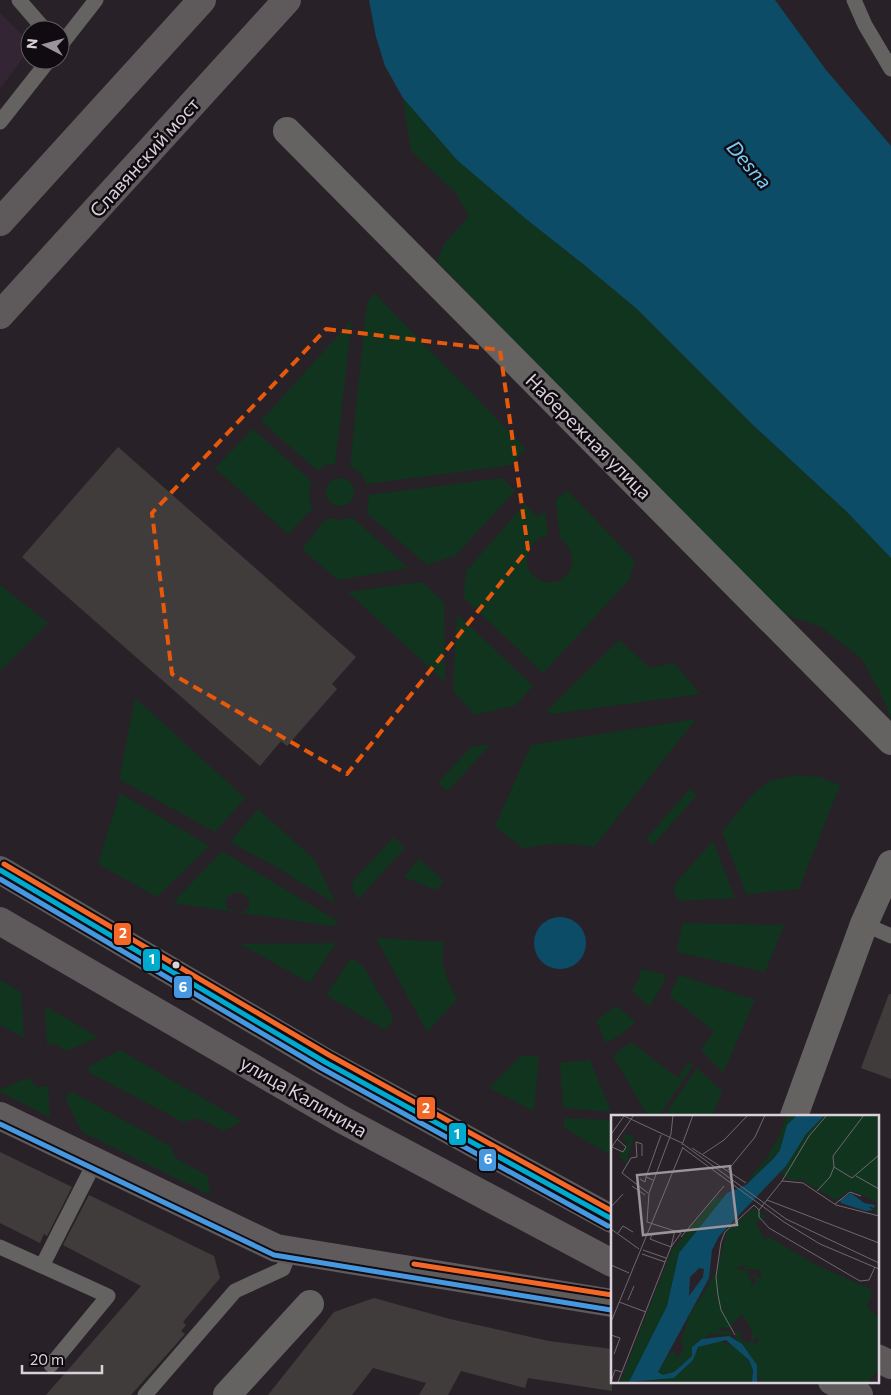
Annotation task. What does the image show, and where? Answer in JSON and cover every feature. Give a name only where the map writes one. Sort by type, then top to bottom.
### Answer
[{"type":"main road","points":[[0,222],[202,0]]},
{"type":"main road","name":"Славянский мост","points":[[0,315],[287,0]]},
{"type":"main road","points":[[0,870],[362,1083],[611,1218]]},
{"type":"main road","name":"улица Калинина","points":[[0,921],[341,1119],[611,1262]]},
{"type":"main road","points":[[878,1358],[891,1365]]},
{"type":"main road","points":[[834,1382],[859,1395]]},
{"type":"street","name":"Набережная улица","points":[[287,131],[891,741]]},
{"type":"street","points":[[794,1115],[864,924],[891,864]]},
{"type":"street","points":[[0,1116],[276,1248],[611,1303]]},
{"type":"street","points":[[227,1395],[310,1304]]},
{"type":"lane","points":[[19,0],[36,20]]},
{"type":"lane","points":[[70,33],[96,0]]},
{"type":"lane","points":[[854,0],[865,25],[891,69]]},
{"type":"lane","points":[[0,122],[41,70]]},
{"type":"lane","points":[[864,924],[891,936]]},
{"type":"lane","points":[[42,1266],[95,1162]]},
{"type":"lane","points":[[0,1246],[108,1296],[51,1364]]},
{"type":"lane","points":[[144,1395],[235,1291],[284,1269],[290,1251]]},
{"type":"highlighted area","points":[[326,329],[500,350],[528,549],[347,774],[172,674],[152,513]]},
{"type":"shaded area","points":[[0,13],[20,33],[20,62],[0,89]]},
{"type":"green space","points":[[403,98],[457,160],[637,309],[753,425],[847,512],[891,558],[891,718],[881,694],[862,659],[821,627],[777,612],[437,261],[444,244],[469,216],[455,192],[411,151]]},
{"type":"green space","points":[[374,293],[526,449],[511,465],[367,484],[360,472],[350,466],[367,304]]},
{"type":"green space","points":[[352,320],[335,464],[325,465],[318,471],[261,421]]},
{"type":"green space","points":[[253,429],[311,481],[309,495],[313,508],[288,534],[215,468]]},
{"type":"green space","points":[[340,478],[350,482],[354,492],[350,502],[340,506],[330,502],[326,492],[330,482]]},
{"type":"green space","points":[[502,478],[515,491],[456,555],[427,565],[367,513],[369,495]]},
{"type":"green space","points":[[567,490],[635,561],[629,580],[543,673],[463,597],[467,570],[525,504],[538,517],[545,511],[548,534],[533,543],[527,556],[528,565],[532,573],[538,579],[547,582],[556,582],[564,577],[571,568],[573,559],[568,548],[560,538],[556,500]]},
{"type":"green space","points":[[327,518],[340,520],[353,518],[408,568],[338,580],[302,549]]},
{"type":"green space","points":[[422,582],[444,603],[445,682],[348,592]]},
{"type":"green space","points":[[0,585],[48,623],[0,671]]},
{"type":"green space","points":[[457,614],[533,686],[516,705],[475,715],[453,691]]},
{"type":"green space","points":[[619,640],[650,668],[674,663],[700,694],[552,714],[547,711]]},
{"type":"green space","points":[[135,698],[245,798],[215,832],[119,779]]},
{"type":"green space","points":[[696,719],[594,847],[559,844],[541,845],[524,849],[495,826],[531,745]]},
{"type":"green space","points":[[491,744],[448,791],[438,783],[471,747]]},
{"type":"green space","points":[[795,775],[819,777],[840,785],[799,889],[746,894],[722,832],[753,794],[770,781]]},
{"type":"green space","points":[[690,789],[697,795],[653,845],[646,839]]},
{"type":"green space","points":[[120,793],[209,846],[157,897],[98,864]]},
{"type":"green space","points":[[258,809],[315,860],[336,904],[271,864],[230,842]]},
{"type":"green space","points":[[394,837],[405,848],[358,899],[352,888],[353,881]]},
{"type":"green space","points":[[713,841],[735,898],[680,901],[673,892],[678,880]]},
{"type":"green space","points":[[222,851],[339,922],[332,926],[241,913],[249,908],[249,899],[242,893],[233,893],[225,900],[227,908],[240,913],[173,903]]},
{"type":"green space","points":[[419,859],[444,881],[436,890],[404,877]]},
{"type":"green space","points":[[682,923],[784,925],[765,972],[677,952]]},
{"type":"green space","points":[[376,938],[444,942],[442,962],[448,982],[457,999],[427,1032]]},
{"type":"green space","points":[[336,943],[310,983],[240,944]]},
{"type":"green space","points":[[351,958],[363,966],[394,1019],[385,1030],[326,995]]},
{"type":"green space","points":[[641,969],[666,975],[662,986],[649,1007],[632,990],[639,979]]},
{"type":"green space","points":[[679,975],[755,1000],[723,1073],[701,1050],[714,1031],[670,996]]},
{"type":"green space","points":[[0,980],[21,992],[24,1038],[0,1025]]},
{"type":"green space","points":[[45,1006],[98,1037],[66,1051],[57,1045],[47,1044]]},
{"type":"green space","points":[[617,1006],[635,1022],[619,1036],[606,1043],[596,1020]]},
{"type":"green space","points":[[631,1042],[678,1078],[688,1063],[694,1064],[660,1115],[647,1115],[613,1056]]},
{"type":"green space","points":[[120,1050],[242,1121],[223,1131],[199,1118],[183,1122],[90,1073],[88,1067]]},
{"type":"green space","points":[[522,1055],[539,1057],[534,1111],[489,1088]]},
{"type":"green space","points":[[590,1060],[611,1112],[563,1108],[560,1063]]},
{"type":"green space","points":[[697,1068],[722,1091],[712,1115],[665,1115]]},
{"type":"green space","points":[[29,1078],[37,1087],[48,1086],[50,1117],[0,1092],[0,1089]]},
{"type":"green space","points":[[72,1092],[172,1147],[174,1157],[208,1176],[210,1195],[82,1132],[65,1098]]},
{"type":"green space","points":[[564,1118],[609,1120],[611,1125],[611,1155],[564,1128]]},
{"type":"water","name":"Desna","points":[[369,0],[775,0],[826,70],[891,146],[891,558],[847,512],[753,425],[637,309],[457,160],[403,98],[385,66],[376,37]]},
{"type":"water","points":[[560,917],[570,919],[578,925],[584,933],[586,943],[584,953],[578,961],[570,967],[560,969],[550,967],[542,961],[536,953],[534,943],[536,933],[542,925],[550,919]]},
{"type":"building","points":[[118,447],[356,657],[332,684],[337,689],[287,746],[281,741],[260,766],[22,557]]},
{"type":"building","points":[[889,994],[891,994],[891,1079],[861,1068]]},
{"type":"building","points":[[0,1152],[72,1187],[47,1236],[44,1234],[40,1243],[0,1223]]},
{"type":"building","points":[[89,1195],[214,1256],[220,1278],[183,1322],[186,1325],[181,1331],[185,1334],[131,1395],[46,1395],[141,1286],[63,1245]]},
{"type":"building","points":[[374,1298],[450,1319],[549,1341],[611,1349],[612,1391],[528,1378],[525,1388],[461,1371],[448,1395],[419,1395],[426,1383],[373,1368],[352,1395],[268,1395],[334,1312]]},
{"type":"transit line","name":"2","points":[[4,864],[329,1055],[611,1210]]},
{"type":"transit line","name":"1","points":[[0,870],[325,1062],[611,1218]]},
{"type":"transit line","name":"6","points":[[0,879],[321,1068],[608,1226]]},
{"type":"transit line","name":"6","points":[[0,1124],[274,1255],[611,1310]]},
{"type":"transit line","name":"2","points":[[414,1264],[611,1295]]}]
